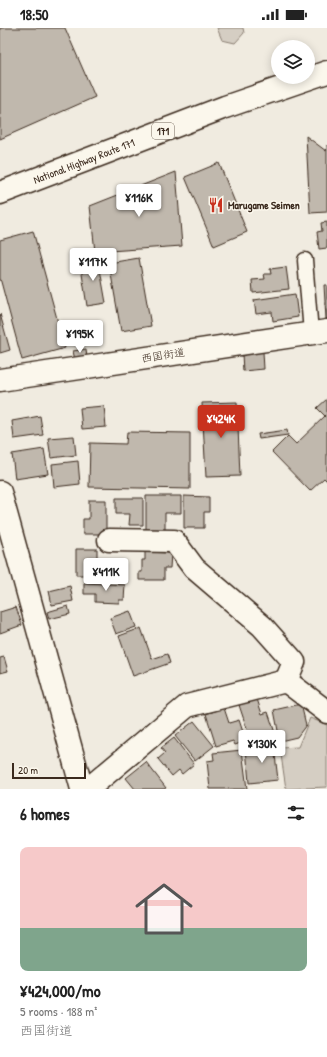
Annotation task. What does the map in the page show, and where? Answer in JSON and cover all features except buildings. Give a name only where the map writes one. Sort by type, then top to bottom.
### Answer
[{"type":"main road","name":"National Highway Route 171","points":[[0,193],[225,107],[327,72]]},
{"type":"main road","name":"西国街道","points":[[0,380],[319,332]]},
{"type":"main road","points":[[0,492],[82,789]]},
{"type":"main road","points":[[109,540],[174,541],[194,568],[262,626],[294,662],[286,681]]},
{"type":"main road","points":[[286,681],[327,712]]},
{"type":"main road","points":[[88,789],[187,706],[286,681]]},
{"type":"lane","points":[[305,260],[319,332]]},
{"type":"shaded area","points":[[217,28],[243,28],[244,33],[235,43],[222,40]]},
{"type":"shaded area","points":[[310,718],[327,725],[327,787],[286,789],[280,748],[298,747]]},
{"type":"place","name":"Marugame Seimen","points":[[216,205]]}]
